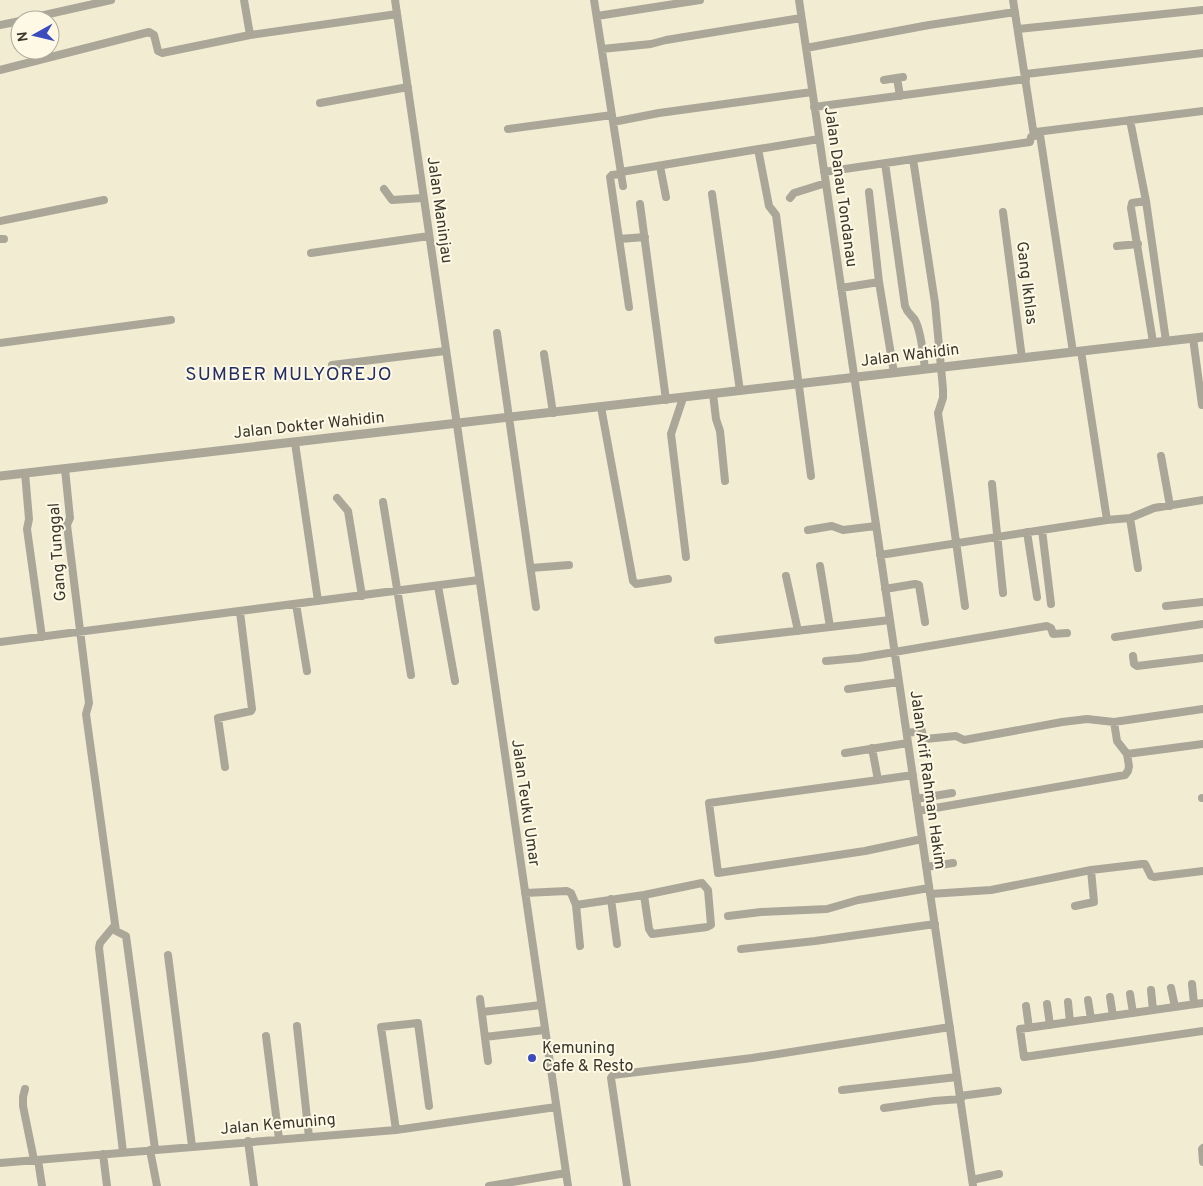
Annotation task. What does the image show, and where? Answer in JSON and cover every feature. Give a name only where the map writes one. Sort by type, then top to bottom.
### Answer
[{"type":"street","points":[[60,11],[111,0]]},
{"type":"street","points":[[244,0],[250,35]]},
{"type":"street","name":"Jalan Maninjau","points":[[395,0],[456,424]]},
{"type":"street","points":[[594,0],[623,186]]},
{"type":"street","points":[[597,16],[700,0]]},
{"type":"street","name":"Jalan Danau Tondanau","points":[[801,0],[801,18],[854,378]]},
{"type":"street","points":[[824,172],[1030,142],[1034,134],[1013,0]]},
{"type":"street","points":[[1018,29],[1203,10]]},
{"type":"street","points":[[806,48],[929,25],[1015,12]]},
{"type":"street","points":[[0,70],[149,32],[154,35],[159,53],[250,35],[397,14]]},
{"type":"street","points":[[602,49],[651,44],[801,18]]},
{"type":"street","points":[[814,106],[900,96],[1026,76],[1203,53]]},
{"type":"street","points":[[884,80],[900,78],[900,96]]},
{"type":"street","points":[[320,103],[408,88]]},
{"type":"street","points":[[508,129],[613,119],[812,92]]},
{"type":"street","points":[[1034,134],[1203,111]]},
{"type":"street","points":[[1130,120],[1146,201],[1166,341]]},
{"type":"street","points":[[1034,134],[1040,135],[1107,520]]},
{"type":"street","points":[[629,307],[610,177],[612,175],[819,139]]},
{"type":"street","points":[[758,149],[769,206],[776,215],[810,476]]},
{"type":"street","points":[[913,159],[935,303],[943,398],[938,413],[965,606]]},
{"type":"street","points":[[885,163],[905,306],[907,313],[915,319],[919,330],[925,369]]},
{"type":"street","points":[[660,166],[666,197]]},
{"type":"street","points":[[790,198],[792,194],[826,183]]},
{"type":"street","points":[[384,189],[392,200],[423,198]]},
{"type":"street","points":[[869,192],[879,282],[894,373]]},
{"type":"street","points":[[712,194],[740,391]]},
{"type":"street","points":[[0,221],[104,200]]},
{"type":"street","points":[[1146,201],[1131,205],[1153,342]]},
{"type":"street","points":[[640,204],[666,400]]},
{"type":"street","name":"Gang Ikhlas","points":[[1003,212],[1022,358]]},
{"type":"street","points":[[311,253],[429,236]]},
{"type":"street","points":[[619,239],[645,237]]},
{"type":"street","points":[[1117,246],[1138,244]]},
{"type":"street","points":[[1141,261],[1154,259]]},
{"type":"street","points":[[841,288],[879,282]]},
{"type":"street","points":[[0,343],[171,320]]},
{"type":"street","points":[[497,333],[536,607]]},
{"type":"street","name":"Jalan Wahidin","points":[[622,405],[1203,336]]},
{"type":"street","points":[[1193,338],[1202,405]]},
{"type":"street","points":[[332,365],[445,351]]},
{"type":"street","points":[[544,354],[553,413]]},
{"type":"street","name":"Jalan Arif Rahman Hakim","points":[[854,378],[973,1183]]},
{"type":"street","points":[[713,394],[716,418],[720,431],[725,481]]},
{"type":"street","points":[[682,398],[671,434],[686,557]]},
{"type":"street","name":"Jalan Dokter Wahidin","points":[[0,476],[622,405]]},
{"type":"street","points":[[601,407],[632,581],[636,584],[668,579]]},
{"type":"street","name":"Jalan Teuku Umar","points":[[456,424],[568,1186]]},
{"type":"street","points":[[295,443],[318,601]]},
{"type":"street","points":[[1161,456],[1170,506]]},
{"type":"street","name":"Gang Tunggal","points":[[65,469],[70,518],[67,525],[89,703],[86,714],[115,925]]},
{"type":"street","points":[[25,474],[29,519],[27,529],[42,638]]},
{"type":"street","points":[[992,484],[1003,593]]},
{"type":"street","points":[[337,498],[348,511],[362,596]]},
{"type":"street","points":[[880,556],[996,536],[1130,518],[1154,508],[1203,500]]},
{"type":"street","points":[[383,502],[411,675]]},
{"type":"street","points":[[1130,518],[1138,568]]},
{"type":"street","points":[[808,530],[832,526],[843,530],[876,526]]},
{"type":"street","points":[[1042,530],[1051,604]]},
{"type":"street","points":[[1028,532],[1037,597]]},
{"type":"street","points":[[531,568],[569,565]]},
{"type":"street","points":[[820,566],[830,627]]},
{"type":"street","points":[[786,576],[798,631]]},
{"type":"street","points":[[0,642],[479,580]]},
{"type":"street","points":[[885,589],[919,585],[925,622]]},
{"type":"street","points":[[438,586],[455,681]]},
{"type":"street","points":[[1166,606],[1203,602]]},
{"type":"street","points":[[296,604],[307,671]]},
{"type":"street","points":[[225,767],[218,718],[252,709],[240,612]]},
{"type":"street","points":[[718,640],[890,620]]},
{"type":"street","points":[[1116,636],[1203,624]]},
{"type":"street","points":[[826,661],[938,646],[1047,626],[1051,628],[1053,634],[1067,632]]},
{"type":"street","points":[[1132,656],[1134,664],[1137,666],[1203,658]]},
{"type":"street","points":[[848,689],[899,682]]},
{"type":"street","points":[[907,733],[921,731],[923,738],[926,739],[956,736],[964,740],[1087,718],[1114,722],[1203,709]]},
{"type":"street","points":[[918,811],[1125,775],[1129,766],[1127,754],[1117,742],[1114,722]]},
{"type":"street","points":[[845,752],[908,743]]},
{"type":"street","points":[[1127,754],[1203,744]]},
{"type":"street","points":[[872,748],[878,780]]},
{"type":"street","points":[[913,774],[708,803],[718,873],[865,851],[922,838]]},
{"type":"street","points":[[916,799],[952,793]]},
{"type":"street","points":[[926,867],[953,863]]},
{"type":"street","points":[[728,916],[761,912],[827,909],[858,900],[930,891],[991,890],[1091,870],[1142,864],[1145,864],[1151,876],[1203,870]]},
{"type":"street","points":[[1074,906],[1094,902],[1091,870]]},
{"type":"street","points":[[576,905],[644,895],[702,882],[708,890],[711,925],[652,934],[649,929],[644,895]]},
{"type":"street","points":[[525,894],[567,891],[571,893],[576,905],[580,946]]},
{"type":"street","points":[[611,899],[617,944]]},
{"type":"street","points":[[741,949],[815,941],[935,924]]},
{"type":"street","points":[[115,925],[117,932],[126,936],[157,1186]]},
{"type":"street","points":[[115,925],[100,942],[99,948],[124,1152]]},
{"type":"street","points":[[168,955],[192,1146]]},
{"type":"street","points":[[1192,984],[1194,1004]]},
{"type":"street","points":[[1171,988],[1175,1007]]},
{"type":"street","points":[[1150,990],[1153,1010]]},
{"type":"street","points":[[1130,994],[1134,1013]]},
{"type":"street","points":[[1110,996],[1113,1016]]},
{"type":"street","points":[[480,999],[488,1061]]},
{"type":"street","points":[[1088,1000],[1091,1019]]},
{"type":"street","points":[[1068,1002],[1070,1022]]},
{"type":"street","points":[[1203,1003],[1020,1029],[1024,1057],[1203,1031]]},
{"type":"street","points":[[1047,1004],[1050,1025]]},
{"type":"street","points":[[482,1012],[541,1005]]},
{"type":"street","points":[[1026,1006],[1029,1028]]},
{"type":"street","points":[[396,1130],[381,1027],[418,1023],[429,1106]]},
{"type":"street","points":[[297,1026],[309,1136]]},
{"type":"street","points":[[627,1186],[612,1075],[752,1058],[950,1027]]},
{"type":"street","points":[[485,1037],[545,1030]]},
{"type":"street","points":[[266,1036],[279,1139]]},
{"type":"street","points":[[842,1090],[957,1077]]},
{"type":"street","points":[[25,1089],[22,1097],[23,1106],[42,1186]]},
{"type":"street","points":[[884,1108],[998,1091]]},
{"type":"street","name":"Jalan Kemuning","points":[[0,1163],[396,1130],[556,1108]]},
{"type":"street","points":[[248,1142],[254,1186]]},
{"type":"street","points":[[1203,1148],[1203,1162]]},
{"type":"street","points":[[103,1154],[107,1186]]},
{"type":"street","points":[[489,1186],[566,1173]]},
{"type":"street","points":[[973,1183],[999,1174]]},
{"type":"place","name":"Kemuning Cafe & Resto","points":[[532,1058]]},
{"type":"district","name":"SUMBER MULYOREJO","points":[[289,375]]}]
